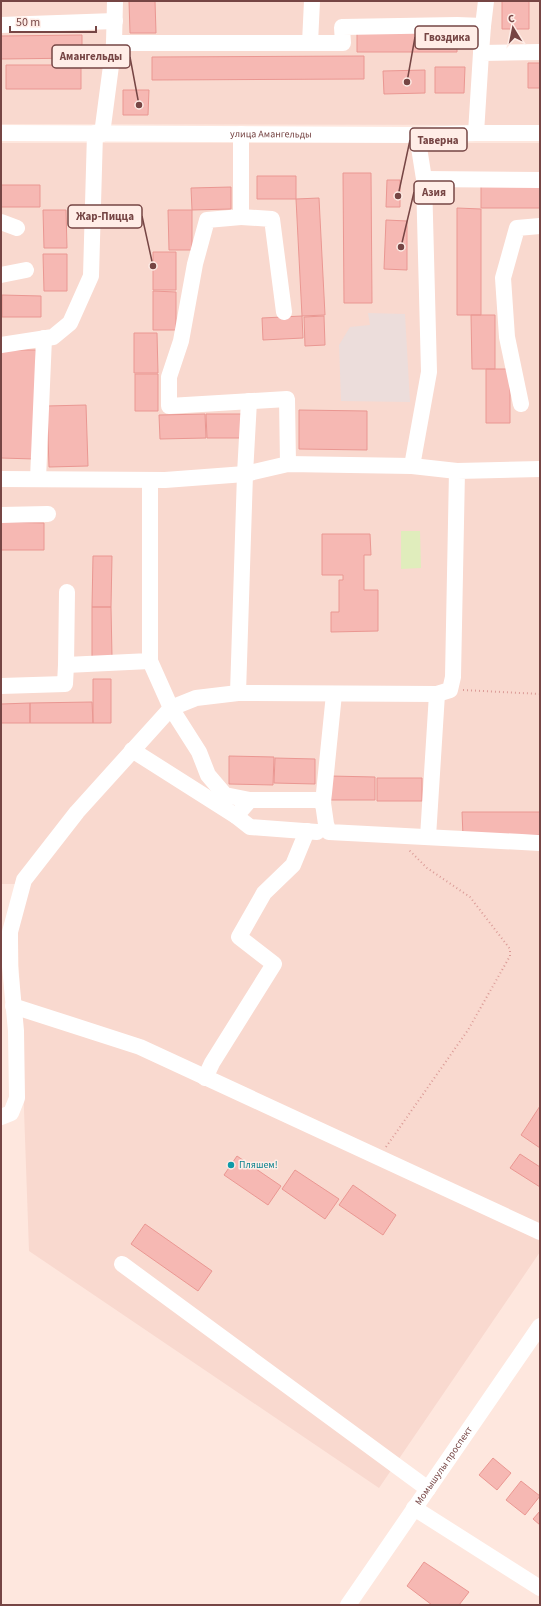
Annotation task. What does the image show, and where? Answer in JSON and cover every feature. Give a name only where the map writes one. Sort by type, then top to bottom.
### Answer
[{"type":"street","points":[[1,345],[53,337],[70,323],[91,276],[98,133],[114,44],[115,1]]},
{"type":"street","points":[[310,43],[312,1]]},
{"type":"street","points":[[476,132],[486,1]]},
{"type":"street","points":[[1,25],[115,22]]},
{"type":"street","points":[[114,44],[343,43],[342,27],[483,26]]},
{"type":"street","points":[[481,53],[540,52]]},
{"type":"street","name":"улица Амангельды","points":[[1,133],[417,135],[476,132],[540,133]]},
{"type":"street","points":[[241,134],[241,217]]},
{"type":"street","points":[[412,466],[430,372],[424,179],[417,135]]},
{"type":"street","points":[[424,179],[540,180]]},
{"type":"street","points":[[284,312],[272,219],[241,217],[207,220],[195,264],[181,342],[169,378],[169,406],[287,399],[288,464]]},
{"type":"street","points":[[1,222],[18,228]]},
{"type":"street","points":[[520,404],[507,337],[503,278],[517,228],[540,226]]},
{"type":"street","points":[[1,275],[26,270]]},
{"type":"street","points":[[38,480],[44,338]]},
{"type":"street","points":[[238,693],[245,474],[249,401]]},
{"type":"street","points":[[1,479],[165,480],[245,474],[288,464],[412,466],[457,471],[540,469]]},
{"type":"street","points":[[428,837],[443,692],[453,677],[457,471]]},
{"type":"street","points":[[150,480],[150,661],[171,708],[199,752],[208,775],[225,795],[250,800],[316,800],[324,803]]},
{"type":"street","points":[[1,515],[48,514]]},
{"type":"street","points":[[1,686],[65,684],[67,592]]},
{"type":"street","points":[[66,665],[150,661]]},
{"type":"street","points":[[1,1117],[10,1112],[17,1098],[16,1030],[5,963],[10,932],[24,880],[77,812],[171,708],[196,698],[238,693],[334,694],[443,692]]},
{"type":"street","points":[[329,832],[326,824],[324,803],[334,694]]},
{"type":"street","points":[[132,750],[236,816],[250,827],[540,843]]},
{"type":"street","points":[[236,816],[250,800]]},
{"type":"street","points":[[205,1078],[212,1063],[274,964],[239,937],[264,893],[293,866],[307,831]]},
{"type":"street","points":[[13,1006],[140,1047],[540,1232]]},
{"type":"street","points":[[122,1264],[428,1489]]},
{"type":"street","name":"Момышулы проспект","points":[[348,1605],[539,1329]]},
{"type":"street","points":[[414,1508],[540,1588]]},
{"type":"path","points":[[443,692],[540,694]]},
{"type":"path","points":[[378,1158],[468,1030],[510,956],[510,949],[470,897],[427,868],[394,835]]},
{"type":"shaded area","points":[[1,1],[540,1],[540,125],[1,124]]},
{"type":"shaded area","points":[[1,143],[540,143],[540,1252],[379,1488],[29,1251],[16,884],[1,884]]},
{"type":"shaded area","points":[[368,313],[405,314],[410,402],[341,401],[339,345],[350,327],[370,325]]},
{"type":"green space","points":[[401,531],[420,531],[421,568],[401,569]]},
{"type":"building","points":[[129,1],[155,1],[156,33],[130,33]]},
{"type":"building","points":[[502,1],[529,1],[529,29],[502,29]]},
{"type":"building","points":[[357,29],[457,29],[457,52],[357,52]]},
{"type":"building","points":[[82,35],[82,58],[1,59],[1,36]]},
{"type":"building","points":[[364,56],[364,79],[152,80],[152,57]]},
{"type":"building","points":[[528,63],[540,63],[540,88],[528,88]]},
{"type":"building","points":[[6,65],[81,65],[81,89],[6,89]]},
{"type":"building","points":[[435,67],[465,67],[464,93],[435,93]]},
{"type":"building","points":[[425,70],[425,93],[384,94],[383,71]]},
{"type":"building","points":[[123,90],[149,90],[148,115],[123,115]]},
{"type":"building","points":[[343,173],[371,173],[372,303],[344,303]]},
{"type":"building","points":[[257,176],[296,176],[296,199],[257,199]]},
{"type":"building","points":[[387,180],[400,180],[400,207],[386,207]]},
{"type":"building","points":[[481,184],[540,185],[540,208],[481,208]]},
{"type":"building","points":[[1,185],[40,185],[40,207],[1,207]]},
{"type":"building","points":[[231,187],[231,209],[192,210],[191,188]]},
{"type":"building","points":[[319,198],[325,315],[302,316],[296,199]]},
{"type":"building","points":[[457,208],[481,209],[481,315],[457,315]]},
{"type":"building","points":[[43,210],[66,210],[67,248],[44,248]]},
{"type":"building","points":[[168,210],[192,210],[192,250],[169,250]]},
{"type":"building","points":[[386,220],[407,221],[407,270],[384,269]]},
{"type":"building","points":[[153,252],[176,252],[176,290],[153,290]]},
{"type":"building","points":[[43,254],[67,254],[67,291],[44,291]]},
{"type":"building","points":[[153,291],[176,292],[176,330],[153,330]]},
{"type":"building","points":[[2,295],[41,296],[41,317],[2,317]]},
{"type":"building","points":[[471,315],[495,315],[495,369],[472,369]]},
{"type":"building","points":[[302,316],[303,338],[263,340],[262,318]]},
{"type":"building","points":[[324,316],[325,345],[305,346],[304,317]]},
{"type":"building","points":[[134,333],[157,333],[158,373],[134,373]]},
{"type":"building","points":[[1,350],[36,350],[34,459],[1,458]]},
{"type":"building","points":[[486,369],[510,369],[510,423],[486,423]]},
{"type":"building","points":[[135,374],[158,374],[158,411],[135,411]]},
{"type":"building","points":[[86,405],[88,466],[49,467],[47,406]]},
{"type":"building","points":[[299,410],[367,411],[367,450],[299,449]]},
{"type":"building","points":[[205,414],[206,438],[160,439],[159,415]]},
{"type":"building","points":[[206,414],[245,414],[246,438],[207,438]]},
{"type":"building","points":[[1,522],[44,523],[44,550],[1,550]]},
{"type":"building","points":[[322,534],[370,534],[371,555],[364,555],[364,590],[378,590],[378,631],[331,632],[331,612],[339,612],[339,580],[343,580],[343,575],[322,575]]},
{"type":"building","points":[[93,556],[112,556],[111,607],[92,607]]},
{"type":"building","points":[[92,607],[111,607],[112,657],[92,657]]},
{"type":"building","points":[[93,679],[111,679],[111,723],[93,723]]},
{"type":"building","points":[[92,702],[93,723],[30,723],[30,703]]},
{"type":"building","points":[[30,703],[30,723],[1,723],[1,704]]},
{"type":"building","points":[[229,756],[274,757],[273,785],[229,784]]},
{"type":"building","points":[[275,758],[315,759],[315,784],[274,783]]},
{"type":"building","points":[[330,776],[375,777],[375,800],[331,800]]},
{"type":"building","points":[[377,778],[422,778],[422,801],[377,801]]},
{"type":"building","points":[[462,812],[540,812],[540,835],[463,836]]},
{"type":"building","points":[[540,1106],[540,1148],[521,1135]]},
{"type":"building","points":[[520,1154],[540,1167],[540,1187],[510,1168]]},
{"type":"building","points":[[237,1156],[281,1186],[268,1205],[224,1175]]},
{"type":"building","points":[[295,1170],[339,1199],[325,1219],[282,1189]]},
{"type":"building","points":[[353,1185],[396,1215],[383,1235],[339,1205]]},
{"type":"building","points":[[145,1224],[212,1271],[198,1291],[131,1244]]},
{"type":"building","points":[[493,1458],[511,1473],[497,1490],[479,1475]]},
{"type":"building","points":[[521,1481],[540,1496],[525,1515],[506,1500]]},
{"type":"building","points":[[540,1511],[540,1525],[533,1519]]},
{"type":"building","points":[[424,1562],[469,1592],[459,1605],[432,1605],[407,1586]]},
{"type":"place","name":"Гвоздика","points":[[407,82]]},
{"type":"place","name":"Амангельды","points":[[139,105]]},
{"type":"place","name":"Таверна","points":[[398,196]]},
{"type":"place","name":"Азия","points":[[401,247]]},
{"type":"place","name":"Жар-Пицца","points":[[153,266]]},
{"type":"place","name":"Пляшем!","points":[[231,1165]]}]
